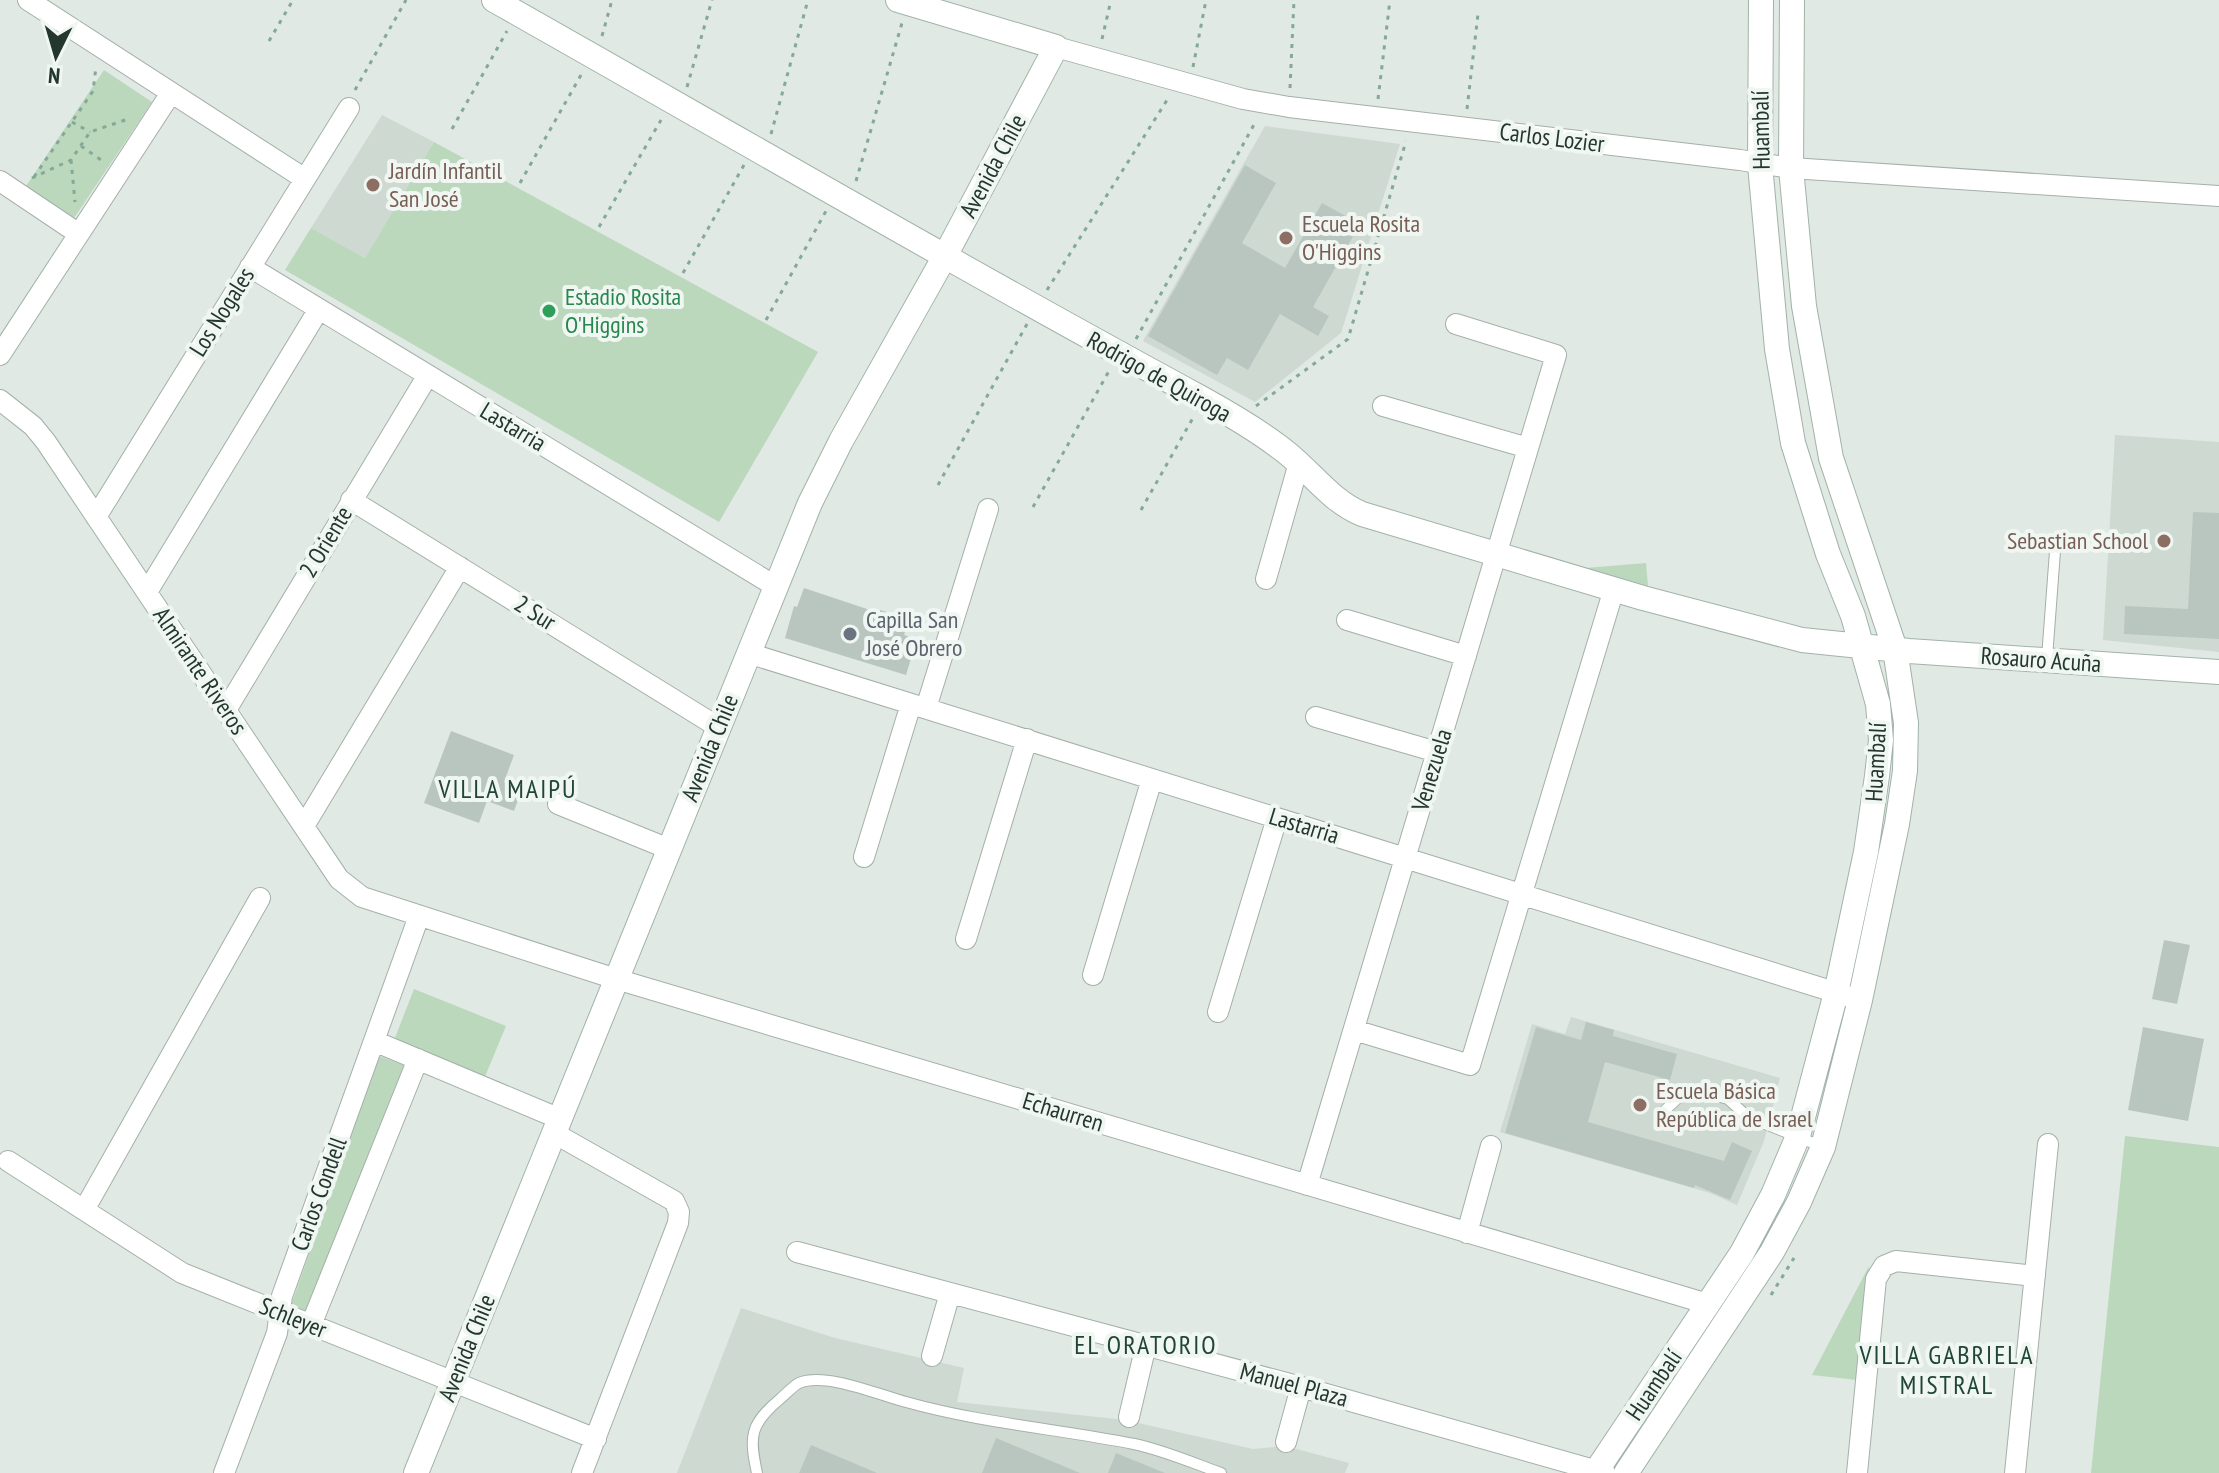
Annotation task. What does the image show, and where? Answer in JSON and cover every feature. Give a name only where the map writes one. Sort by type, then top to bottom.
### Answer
[{"type":"main road","name":"Rodrigo de Quiroga","points":[[494,0],[1036,309],[1203,399],[1273,442],[1337,501],[1353,510],[1614,589],[1802,640],[1863,647]]},
{"type":"main road","name":"Huambalí","points":[[1599,1472],[1758,1224],[1798,1136],[1836,993],[1872,817],[1880,753],[1878,704],[1863,647],[1828,554],[1793,443],[1777,349],[1760,165],[1761,0]]},
{"type":"main road","name":"Huambalí","points":[[1626,1473],[1772,1252],[1799,1202],[1823,1147],[1860,1000],[1905,771],[1905,713],[1895,649],[1831,458],[1804,306],[1791,168],[1792,0]]},
{"type":"main road","name":"Carlos Lozier","points":[[903,1],[1056,47]]},
{"type":"main road","name":"Avenida Chile","points":[[416,1473],[810,503],[1056,47]]},
{"type":"main road","name":"Rosauro Acuña","points":[[1863,647],[2219,672]]},
{"type":"street","points":[[28,0],[102,48],[166,100],[305,179]]},
{"type":"street","name":"Carlos Lozier","points":[[1056,47],[1184,83],[1289,107],[1791,168],[2219,196]]},
{"type":"street","points":[[0,355],[166,100]]},
{"type":"street","name":"Los Nogales","points":[[96,517],[349,108]]},
{"type":"street","points":[[3,183],[79,234]]},
{"type":"street","name":"Lastarria","points":[[250,267],[775,586]]},
{"type":"street","points":[[147,592],[319,309]]},
{"type":"street","name":"Venezuela","points":[[1307,1185],[1556,355],[1456,324]]},
{"type":"street","name":"2 Oriente","points":[[226,710],[428,375]]},
{"type":"street","name":"Almirante Riveros","points":[[0,400],[33,426],[346,887],[370,901],[419,916]]},
{"type":"street","points":[[1383,406],[1528,448]]},
{"type":"street","points":[[1266,579],[1299,463]]},
{"type":"street","name":"2 Sur","points":[[351,500],[718,727]]},
{"type":"street","points":[[864,857],[988,509]]},
{"type":"street","points":[[304,826],[460,567]]},
{"type":"street","points":[[1354,1030],[1470,1065],[1614,589]]},
{"type":"street","points":[[1347,620],[1466,656]]},
{"type":"street","name":"Lastarria","points":[[748,653],[1860,1000]]},
{"type":"street","points":[[1316,717],[1437,752]]},
{"type":"street","points":[[966,939],[1027,739]]},
{"type":"street","points":[[1093,975],[1152,779]]},
{"type":"street","points":[[558,804],[669,849]]},
{"type":"street","points":[[1218,1012],[1277,818]]},
{"type":"street","points":[[84,1210],[260,898]]},
{"type":"street","name":"Echaurren","points":[[419,916],[616,979],[1708,1304]]},
{"type":"street","name":"Carlos Condell","points":[[224,1473],[277,1333],[282,1296],[419,916]]},
{"type":"street","points":[[374,1041],[557,1126],[674,1201],[679,1212],[678,1223],[582,1473]]},
{"type":"street","name":"Carlos Condell","points":[[311,1325],[418,1059]]},
{"type":"street","points":[[2015,1473],[2048,1144]]},
{"type":"street","points":[[1467,1233],[1491,1146]]},
{"type":"street","name":"Schleyer","points":[[8,1161],[182,1273],[596,1439]]},
{"type":"street","name":"Manuel Plaza","points":[[797,1252],[1301,1387],[1599,1472]]},
{"type":"street","points":[[1857,1473],[1876,1279],[1884,1266],[1896,1261],[2035,1276]]},
{"type":"street","points":[[932,1356],[950,1293]]},
{"type":"street","points":[[1129,1417],[1146,1345]]},
{"type":"street","points":[[1286,1442],[1301,1387]]},
{"type":"lane","points":[[2047,660],[2056,538]]},
{"type":"lane","points":[[1660,1115],[1679,1097],[1698,1091],[1728,1099],[1748,1117],[1823,1147]]},
{"type":"lane","points":[[757,1473],[751,1444],[760,1415],[799,1383],[830,1382],[970,1418],[1138,1445],[1221,1473]]},
{"type":"path","points":[[269,41],[293,0]]},
{"type":"path","points":[[349,108],[353,95],[406,0]]},
{"type":"path","points":[[520,183],[600,42],[612,0]]},
{"type":"path","points":[[599,227],[677,104],[712,0]]},
{"type":"path","points":[[683,273],[760,150],[808,0]]},
{"type":"path","points":[[1098,59],[1111,0]]},
{"type":"path","points":[[938,485],[1036,309],[1184,83],[1206,0]]},
{"type":"path","points":[[1289,107],[1294,0]]},
{"type":"path","points":[[1375,118],[1390,0]]},
{"type":"path","points":[[766,320],[843,197],[903,1]]},
{"type":"path","points":[[452,129],[517,13]]},
{"type":"path","points":[[1465,128],[1478,14]]},
{"type":"path","points":[[33,178],[93,91],[102,48]]},
{"type":"path","points":[[3,183],[33,178],[71,160],[90,132],[166,100]]},
{"type":"path","points":[[1033,507],[1122,357],[1265,103]]},
{"type":"path","points":[[72,121],[90,132]]},
{"type":"path","points":[[1237,420],[1348,339],[1412,122]]},
{"type":"path","points":[[81,146],[119,172]]},
{"type":"path","points":[[71,160],[79,234]]},
{"type":"path","points":[[1141,510],[1203,399]]},
{"type":"path","points":[[1767,1298],[1776,1291],[1793,1262],[1795,1252]]},
{"type":"shaded area","name":"Jardín Infantil San José","points":[[382,115],[434,142],[365,258],[311,228]]},
{"type":"shaded area","name":"Escuela Rosita O'Higgins","points":[[1265,126],[1400,144],[1341,333],[1255,402],[1143,341]]},
{"type":"shaded area","name":"Sebastian School","points":[[2115,435],[2219,442],[2219,652],[2103,640]]},
{"type":"shaded area","name":"Escuela Básica República de Israel","points":[[1571,1017],[1780,1078],[1764,1141],[1737,1205],[1710,1193],[1500,1132],[1532,1024],[1565,1034]]},
{"type":"shaded area","points":[[741,1308],[835,1338],[964,1368],[957,1402],[1125,1420],[1253,1449],[1285,1446],[1349,1463],[1345,1473],[677,1473]]},
{"type":"green space","points":[[104,70],[152,102],[72,221],[24,189]]},
{"type":"green space","name":"Estadio Rosita O'Higgins","points":[[434,142],[818,352],[719,522],[285,270],[311,228],[365,258]]},
{"type":"green space","points":[[1646,563],[1648,586],[1586,568]]},
{"type":"green space","points":[[414,989],[506,1026],[484,1079],[393,1043]]},
{"type":"green space","points":[[379,1056],[406,1066],[311,1317],[290,1308]]},
{"type":"green space","points":[[2125,1136],[2219,1147],[2219,1473],[2091,1473]]},
{"type":"green space","points":[[1869,1266],[1857,1380],[1812,1375]]},
{"type":"building","points":[[1245,165],[1276,183],[1242,243],[1285,268],[1322,203],[1360,224],[1313,307],[1329,316],[1318,336],[1280,314],[1248,370],[1227,358],[1217,375],[1148,336]]},
{"type":"building","points":[[2193,512],[2219,513],[2219,639],[2124,634],[2125,606],[2188,609]]},
{"type":"building","name":"Capilla San José Obrero","points":[[804,588],[879,613],[880,610],[909,619],[904,635],[917,639],[906,675],[785,638],[794,606],[797,607]]},
{"type":"building","points":[[451,731],[514,755],[504,782],[522,789],[514,811],[487,801],[479,823],[424,803]]},
{"type":"building","points":[[2164,940],[2190,945],[2177,1004],[2152,999]]},
{"type":"building","points":[[1586,1022],[1614,1030],[1613,1036],[1677,1054],[1670,1080],[1605,1062],[1588,1122],[1724,1161],[1732,1142],[1752,1151],[1730,1200],[1695,1185],[1694,1188],[1505,1133],[1536,1027],[1581,1040]]},
{"type":"building","points":[[2143,1027],[2204,1039],[2188,1121],[2128,1110]]},
{"type":"building","points":[[996,1438],[1080,1473],[982,1473]]},
{"type":"building","points":[[811,1445],[877,1473],[799,1473]]},
{"type":"building","points":[[1116,1453],[1165,1473],[1108,1473]]},
{"type":"place","name":"Jardín Infantil San José","points":[[373,185]]},
{"type":"place","name":"Escuela Rosita O'Higgins","points":[[1286,238]]},
{"type":"place","name":"Estadio Rosita O'Higgins","points":[[549,311]]},
{"type":"place","name":"Sebastian School","points":[[2164,541]]},
{"type":"place","name":"Capilla San José Obrero","points":[[850,634]]},
{"type":"place","name":"Escuela Básica República de Israel","points":[[1640,1105]]},
{"type":"district","name":"VILLA MAIPÚ","points":[[508,789]]},
{"type":"district","name":"EL ORATORIO","points":[[1146,1345]]},
{"type":"district","name":"VILLA GABRIELA MISTRAL","points":[[1947,1370]]}]
